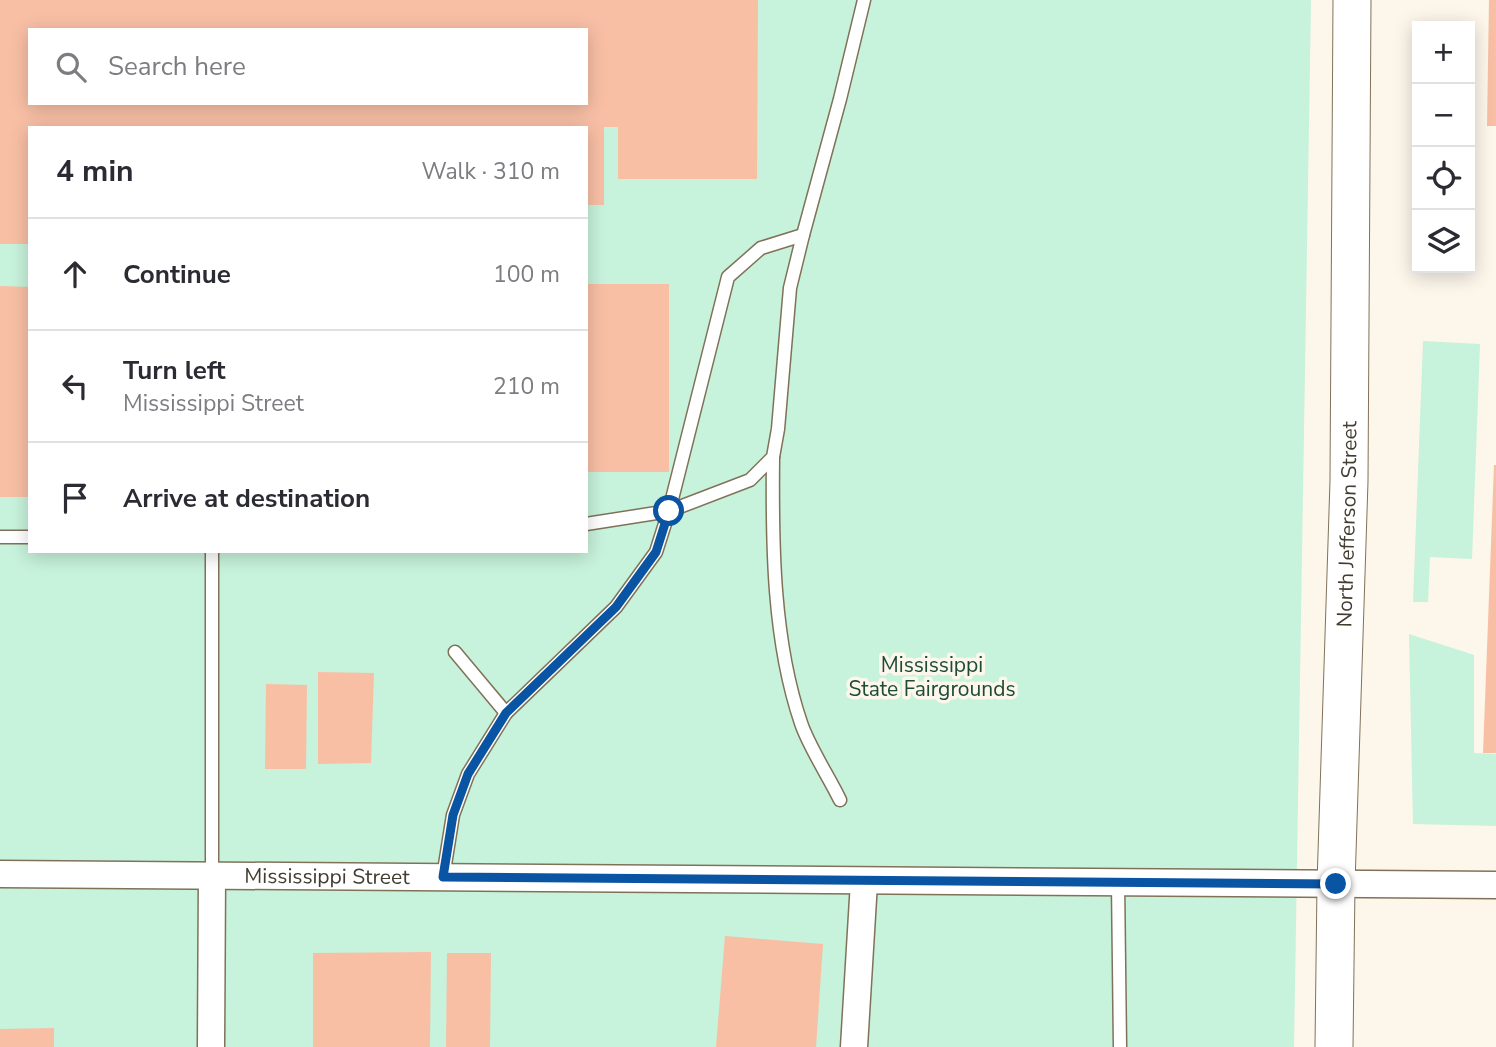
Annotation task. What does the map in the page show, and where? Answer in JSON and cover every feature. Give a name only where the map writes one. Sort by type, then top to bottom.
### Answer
[{"type":"street","name":"North Jefferson Street","points":[[1334,1047],[1336,884],[1349,481],[1352,0]]},
{"type":"street","name":"Mississippi Street","points":[[0,874],[1496,885]]},
{"type":"street","points":[[211,1047],[212,876]]},
{"type":"street","points":[[854,1047],[864,882]]},
{"type":"lane","points":[[841,800],[803,727],[786,672],[772,527],[773,457],[778,429],[790,288],[864,0]]},
{"type":"lane","points":[[443,877],[453,815],[468,774],[506,713],[616,607],[656,552],[729,277],[761,248],[803,235]]},
{"type":"lane","points":[[588,524],[669,511],[750,480],[773,457]]},
{"type":"lane","points":[[0,537],[28,537]]},
{"type":"lane","points":[[212,553],[212,876]]},
{"type":"lane","points":[[455,652],[506,713]]},
{"type":"lane","points":[[1118,882],[1120,1047]]},
{"type":"green space","name":"Mississippi State Fairgrounds","points":[[0,0],[1311,0],[1294,1047],[0,1047]]},
{"type":"green space","points":[[1423,341],[1480,344],[1472,559],[1430,557],[1428,602],[1413,602]]},
{"type":"green space","points":[[1409,634],[1474,655],[1474,753],[1496,754],[1496,826],[1413,824]]},
{"type":"building","points":[[0,0],[758,0],[757,179],[618,179],[618,127],[604,127],[604,205],[588,205],[588,126],[28,126],[28,244],[0,244]]},
{"type":"building","points":[[1489,0],[1496,0],[1496,126],[1487,126]]},
{"type":"building","points":[[588,284],[669,284],[669,472],[588,472]]},
{"type":"building","points":[[0,286],[28,287],[28,497],[0,497]]},
{"type":"building","points":[[1494,465],[1496,753],[1483,753]]},
{"type":"building","points":[[318,672],[374,673],[371,763],[318,764]]},
{"type":"building","points":[[266,684],[307,685],[306,769],[265,769]]},
{"type":"building","points":[[725,936],[823,944],[816,1047],[716,1047]]},
{"type":"building","points":[[431,952],[430,1047],[313,1047],[313,953]]},
{"type":"building","points":[[447,953],[491,953],[490,1047],[446,1047]]},
{"type":"building","points":[[54,1028],[54,1047],[0,1047],[0,1029]]},
{"type":"route","points":[[669,511],[656,552],[616,607],[506,713],[468,774],[453,815],[443,877],[1336,884]]}]
